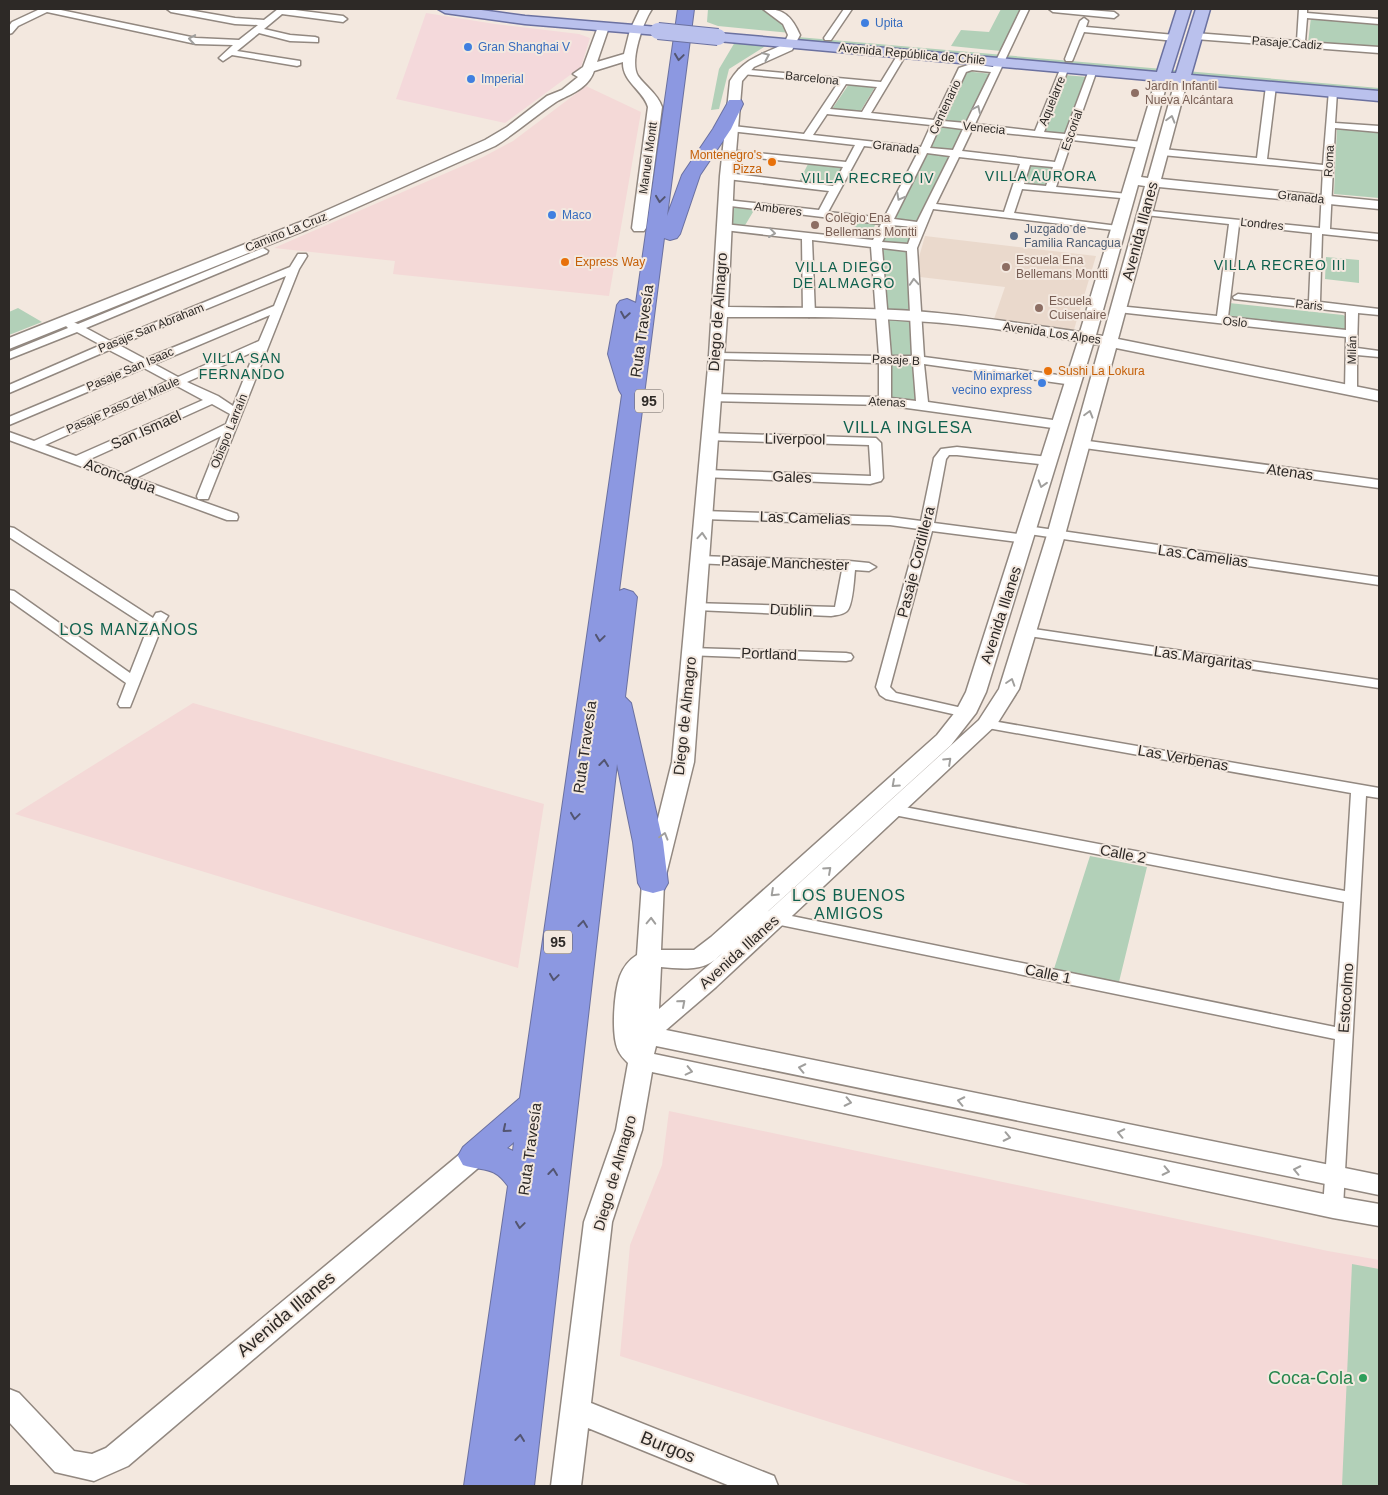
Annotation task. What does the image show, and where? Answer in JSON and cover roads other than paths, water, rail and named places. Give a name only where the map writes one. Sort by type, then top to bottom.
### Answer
[{"type":"highway","name":"Ruta Travesía","points":[[514,1486],[614,677],[655,228],[686,9]]},
{"type":"highway","name":"Ruta Travesía","points":[[484,1486],[633,399],[619,354],[655,228],[698,9]]},
{"type":"highway","points":[[655,228],[722,129],[735,104]]},
{"type":"highway","points":[[614,677],[619,711],[648,842],[653,883]]},
{"type":"highway","points":[[475,1156],[537,1103]]},
{"type":"highway","points":[[475,1156],[488,1156],[509,1163],[525,1185]]},
{"type":"main road","name":"Avenida República de Chile","points":[[445,9],[507,18],[603,27],[637,26]]},
{"type":"main road","name":"Avenida República de Chile","points":[[507,9],[637,26],[793,39],[903,53],[999,62],[1067,63],[1362,90],[1379,96]]},
{"type":"main road","points":[[635,78],[629,68],[637,26],[646,9]]},
{"type":"main road","points":[[742,71],[750,64],[785,48],[793,39],[788,22],[769,9]]},
{"type":"main road","name":"Avenida Illanes","points":[[650,958],[682,960],[700,958],[720,943],[944,740],[966,713],[976,692],[1049,461],[1184,9]]},
{"type":"main road","name":"Avenida Illanes","points":[[643,1048],[775,919],[987,724],[1009,689],[1056,535],[1145,212],[1204,9]]},
{"type":"main road","points":[[588,73],[603,27]]},
{"type":"main road","name":"Avenida República de Chile","points":[[793,39],[828,38],[999,62]]},
{"type":"main road","points":[[588,73],[631,56]]},
{"type":"main road","name":"Avenida República de Chile","points":[[1067,63],[1093,70],[1110,67]]},
{"type":"main road","name":"Diego de Almagro","points":[[650,958],[653,883],[683,762],[717,356],[724,227],[736,81],[742,71]]},
{"type":"main road","points":[[588,73],[617,74],[635,78]]},
{"type":"main road","name":"Camino La Cruz","points":[[9,344],[70,324],[296,229],[472,152],[512,130],[552,99],[564,95],[588,73]]},
{"type":"main road","name":"Avenida República de Chile","points":[[1184,74],[1332,92],[1379,87]]},
{"type":"main road","name":"Manuel Montt","points":[[635,78],[652,98],[655,111],[655,228]]},
{"type":"main road","name":"Granada","points":[[1133,180],[1379,205]]},
{"type":"main road","name":"Avenida Los Alpes","points":[[720,312],[916,316],[1087,337],[1379,396]]},
{"type":"main road","points":[[643,1048],[635,1056],[628,1044],[629,990],[632,976],[637,966],[650,958]]},
{"type":"main road","points":[[643,1048],[1379,1185]]},
{"type":"main road","points":[[643,1048],[730,1080],[845,1102],[1333,1207],[1379,1215]]},
{"type":"main road","name":"Diego de Almagro","points":[[566,1486],[598,1222],[629,1130],[643,1048]]},
{"type":"main road","name":"Avenida Illanes","points":[[9,1402],[66,1463],[94,1468],[117,1457],[475,1156]]},
{"type":"main road","name":"Burgos","points":[[574,1408],[763,1486]]},
{"type":"street","points":[[9,31],[15,24],[45,9],[196,40],[241,43]]},
{"type":"street","points":[[171,9],[235,21],[265,23]]},
{"type":"street","points":[[202,14],[212,9]]},
{"type":"street","points":[[828,38],[848,9]]},
{"type":"street","points":[[922,404],[912,248],[920,225],[1025,9]]},
{"type":"street","points":[[1053,9],[1116,12],[1108,32]]},
{"type":"street","points":[[297,62],[226,55],[282,10],[344,19]]},
{"type":"street","name":"Aquelarre","points":[[1038,134],[1087,12]]},
{"type":"street","points":[[1301,44],[1303,12],[1379,22]]},
{"type":"street","points":[[1081,29],[1175,38]]},
{"type":"street","points":[[257,30],[315,40]]},
{"type":"street","name":"Pasaje Cadiz","points":[[1195,36],[1379,50]]},
{"type":"street","points":[[865,115],[903,53]]},
{"type":"street","name":"Centenario","points":[[876,244],[965,68],[999,62]]},
{"type":"street","name":"Escorial","points":[[1050,189],[1093,70]]},
{"type":"street","name":"Barcelona","points":[[742,71],[883,85]]},
{"type":"street","points":[[807,137],[844,81]]},
{"type":"street","points":[[1262,161],[1272,86]]},
{"type":"street","name":"Roma","points":[[1314,305],[1321,231],[1327,199],[1332,92]]},
{"type":"street","name":"Venecia","points":[[825,111],[1143,145]]},
{"type":"street","points":[[1331,125],[1379,130]]},
{"type":"street","name":"Granada","points":[[733,129],[1060,165]]},
{"type":"street","points":[[822,214],[861,143]]},
{"type":"street","points":[[730,152],[849,165]]},
{"type":"street","points":[[1162,152],[1329,168]]},
{"type":"street","points":[[1008,216],[1026,162]]},
{"type":"street","points":[[728,176],[835,189]]},
{"type":"street","points":[[1018,186],[1128,197]]},
{"type":"street","name":"Amberes","points":[[726,203],[920,225]]},
{"type":"street","points":[[930,206],[1118,229]]},
{"type":"street","name":"Londres","points":[[1145,212],[1379,236]]},
{"type":"street","points":[[1222,320],[1234,222]]},
{"type":"street","name":"Amberes","points":[[724,227],[912,248]]},
{"type":"street","points":[[806,237],[809,314]]},
{"type":"street","points":[[876,244],[885,359],[885,401]]},
{"type":"street","points":[[9,356],[70,324],[263,252]]},
{"type":"street","name":"Obispo Larraín","points":[[203,496],[294,269],[302,256]]},
{"type":"street","name":"Pasaje San Abraham","points":[[9,389],[294,269]]},
{"type":"street","name":"Paris","points":[[1238,297],[1379,312]]},
{"type":"street","name":"Pasaje San Isaac","points":[[9,421],[280,307]]},
{"type":"street","name":"Milán","points":[[1350,390],[1352,309]]},
{"type":"street","name":"Oslo","points":[[1118,310],[1352,334]]},
{"type":"street","points":[[70,324],[214,399],[236,413]]},
{"type":"street","name":"Pasaje Paso del Maule","points":[[37,444],[177,380],[264,343]]},
{"type":"street","points":[[1351,351],[1379,354]]},
{"type":"street","name":"Pasaje B","points":[[717,356],[918,360],[1073,381]]},
{"type":"street","name":"Atenas","points":[[712,398],[885,401],[922,404],[1060,425]]},
{"type":"street","name":"San Ismael","points":[[78,460],[214,399]]},
{"type":"street","points":[[125,478],[231,426]]},
{"type":"street","name":"Aconcagua","points":[[9,436],[37,444],[232,517]]},
{"type":"street","name":"Liverpool","points":[[709,436],[872,441],[875,443],[877,478]]},
{"type":"street","name":"Atenas","points":[[1081,444],[1379,484]]},
{"type":"street","name":"Pasaje Cordillera","points":[[966,713],[891,696],[885,692],[883,687],[928,525],[940,458],[944,452],[957,451],[1049,461]]},
{"type":"street","name":"Gales","points":[[706,474],[870,480],[877,478]]},
{"type":"street","name":"Las Camelias","points":[[703,515],[890,521],[1026,535],[1056,535],[1379,580]]},
{"type":"street","points":[[9,531],[158,621],[125,704]]},
{"type":"street","name":"Pasaje Manchester","points":[[700,560],[869,567]]},
{"type":"street","name":"Dublin","points":[[696,606],[831,612],[840,610],[843,607],[849,566]]},
{"type":"street","points":[[9,594],[134,682]]},
{"type":"street","name":"Las Margaritas","points":[[1027,632],[1379,684]]},
{"type":"street","name":"Portland","points":[[691,652],[846,657]]},
{"type":"street","name":"Las Verbenas","points":[[987,724],[1379,793]]},
{"type":"street","name":"Estocolmo","points":[[1333,1207],[1359,789]]},
{"type":"street","name":"Calle 2","points":[[894,810],[1352,898]]},
{"type":"street","name":"Calle 1","points":[[752,914],[1344,1035]]},
{"type":"place","name":"Upita","points":[[865,23]]},
{"type":"place","name":"Gran Shanghai V","points":[[468,47]]},
{"type":"place","name":"Imperial","points":[[471,79]]},
{"type":"place","name":"Jardín Infantil Nueva Alcántara","points":[[1135,93]]},
{"type":"place","name":"Montenegro's Pizza","points":[[772,162]]},
{"type":"place","name":"Maco","points":[[552,215]]},
{"type":"place","name":"Colegio Ena Bellemans Montti","points":[[815,225]]},
{"type":"place","name":"Juzgado de Familia Rancagua","points":[[1014,236]]},
{"type":"place","name":"Express Way","points":[[565,262]]},
{"type":"place","name":"Escuela Ena Bellemans Montti","points":[[1006,267]]},
{"type":"place","name":"Escuela Cuisenaire","points":[[1039,308]]},
{"type":"place","name":"Sushi La Lokura","points":[[1048,371]]},
{"type":"place","name":"Minimarket vecino express","points":[[1042,383]]},
{"type":"place","name":"Coca-Cola","points":[[1363,1378]]},
{"type":"district","name":"VILLA AURORA","points":[[1041,176]]},
{"type":"district","name":"VILLA RECREO IV","points":[[868,178]]},
{"type":"district","name":"VILLA RECREO III","points":[[1280,265]]},
{"type":"district","name":"VILLA DIEGO DE ALMAGRO","points":[[844,276]]},
{"type":"district","name":"VILLA SAN FERNANDO","points":[[242,366]]},
{"type":"district","name":"VILLA INGLESA","points":[[908,427]]},
{"type":"district","name":"LOS MANZANOS","points":[[129,629]]},
{"type":"district","name":"LOS BUENOS AMIGOS","points":[[849,904]]}]
